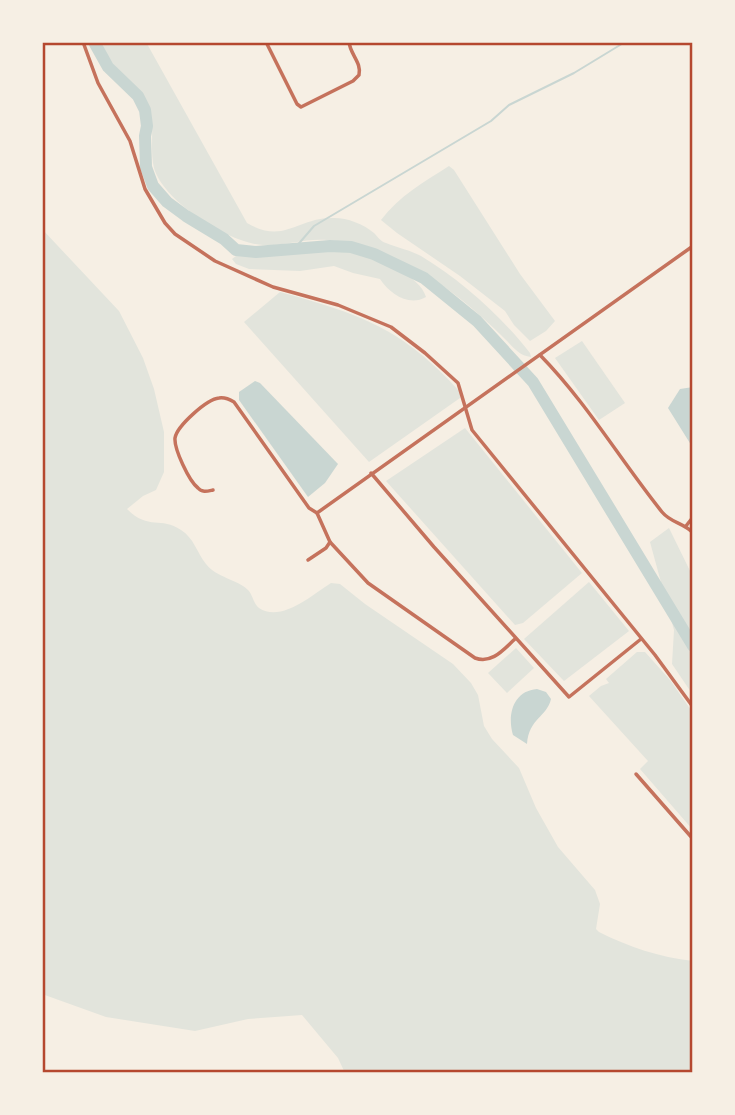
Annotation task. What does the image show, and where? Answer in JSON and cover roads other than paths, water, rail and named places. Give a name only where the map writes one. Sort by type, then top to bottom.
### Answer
[{"type":"street","points":[[83,42],[98,83],[130,141],[145,189],[165,223],[175,234],[215,261],[273,287],[338,305],[391,327],[425,352],[461,388],[472,430],[693,707]]},
{"type":"street","points":[[266,42],[297,104],[303,107],[353,81],[359,75],[359,66],[349,42]]},
{"type":"street","points":[[317,513],[693,246]]},
{"type":"street","points":[[540,355],[575,394],[629,471],[647,490],[662,512],[693,533]]},
{"type":"street","points":[[213,490],[204,492],[197,488],[177,451],[175,439],[179,429],[189,419],[213,399],[222,397],[234,402],[309,508],[317,513],[330,542],[368,583],[475,658],[494,658],[515,639]]},
{"type":"street","points":[[371,473],[569,697],[641,639]]},
{"type":"street","points":[[686,526],[693,517]]},
{"type":"street","points":[[308,560],[326,548],[330,542]]},
{"type":"street","points":[[636,775],[693,839]]},
{"type":"waterway","points":[[94,42],[108,67],[138,96],[145,110],[146,167],[153,186],[167,202],[186,216],[224,239],[236,250],[256,252],[330,246],[351,247],[374,254],[424,278],[477,321],[533,382],[693,646]]},
{"type":"waterway","points":[[295,248],[314,226],[491,121],[509,105],[574,73],[625,42]]}]
